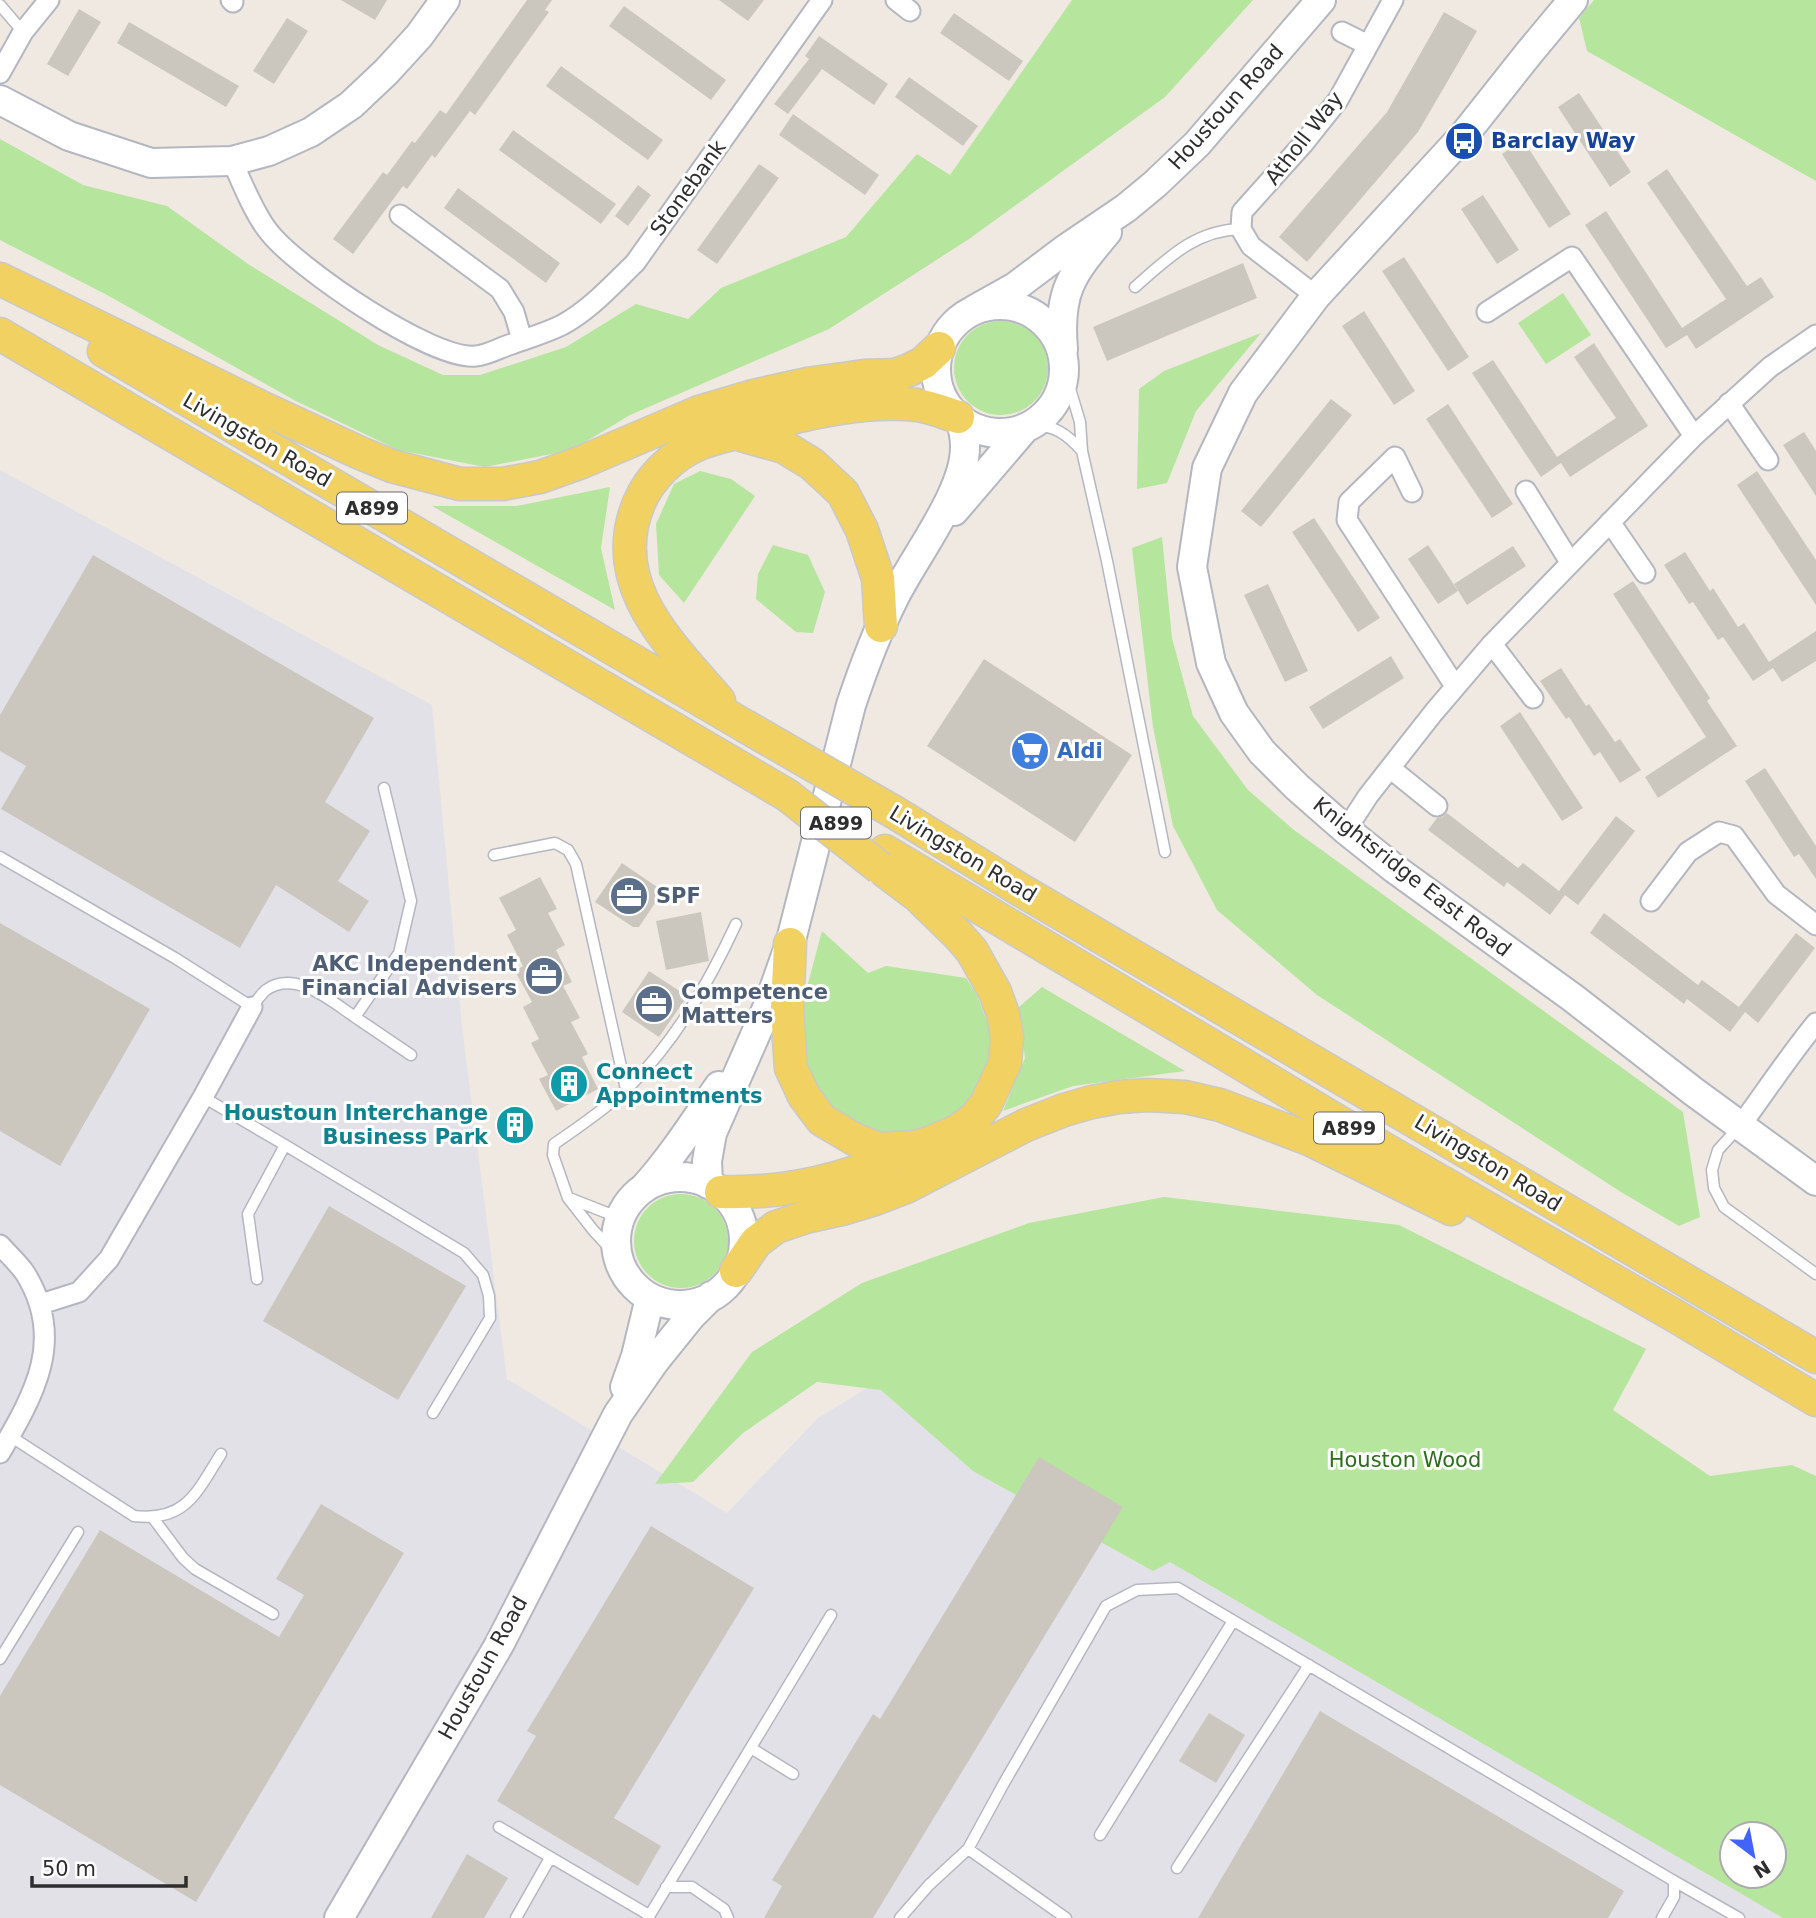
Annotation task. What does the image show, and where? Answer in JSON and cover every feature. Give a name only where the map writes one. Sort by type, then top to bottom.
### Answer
[{"type":"main road","points":[[0,279],[265,410],[360,453],[392,466],[460,484],[503,484],[540,477],[582,463],[699,412],[752,396],[807,384],[895,374],[923,363],[939,348]]},
{"type":"main road","name":"Livingston Road","points":[[0,290],[894,812],[1019,889],[1816,1357]]},
{"type":"main road","name":"Livingston Road","points":[[0,334],[735,764],[787,795],[883,860],[1677,1317],[1816,1400]]},
{"type":"main road","points":[[741,724],[662,634],[635,580],[629,559],[629,540],[633,517],[643,494],[656,476],[675,458],[698,444],[782,420],[814,413],[888,404],[920,405],[959,418]]},
{"type":"main road","points":[[737,434],[784,447],[812,464],[843,493],[862,530],[878,578],[881,626]]},
{"type":"main road","points":[[715,1188],[774,1191],[837,1178],[867,1168],[932,1142],[974,1119],[997,1083],[1005,1063],[1007,1038],[1003,1014],[995,992],[972,951],[883,860]]},
{"type":"main road","points":[[790,944],[787,1009],[791,1068],[804,1096],[822,1120],[854,1139],[879,1149],[915,1147]]},
{"type":"main road","points":[[736,1271],[756,1242],[776,1227],[875,1199],[906,1187],[1026,1125],[1064,1111],[1092,1102],[1147,1095],[1185,1097],[1220,1105],[1311,1140],[1677,1317]]},
{"type":"street","points":[[0,73],[23,32],[49,0]]},
{"type":"street","points":[[0,100],[69,136],[151,163],[232,161],[269,151],[311,132],[351,105],[419,36],[445,0]]},
{"type":"street","name":"Stonebank","points":[[232,161],[266,229],[283,249],[324,282],[429,344],[453,354],[476,356],[561,325],[598,300],[635,263],[822,0]]},
{"type":"street","name":"Houstoun Road","points":[[974,310],[1015,287],[1156,184],[1196,144],[1321,0]]},
{"type":"street","name":"Atholl Way","points":[[1241,229],[1242,212],[1338,100],[1393,0]]},
{"type":"street","name":"Knightsridge East Road","points":[[1573,0],[1464,135],[1316,296],[1242,393],[1207,468],[1192,567],[1210,663],[1234,713],[1262,752],[1346,830],[1816,1181]]},
{"type":"street","points":[[1342,32],[1368,45]]},
{"type":"street","name":"Houstoun Road","points":[[1064,363],[1061,324],[1066,289],[1083,260],[1126,208]]},
{"type":"street","points":[[400,215],[500,289],[514,312],[522,340]]},
{"type":"street","points":[[1241,229],[1251,246],[1316,296]]},
{"type":"street","points":[[1487,312],[1572,257],[1694,436]]},
{"type":"street","points":[[929,537],[1028,427],[1048,412],[1060,393],[1064,363],[1056,336],[1045,321],[1029,310],[1011,305],[992,305],[974,310],[947,332],[939,348],[936,367],[938,386],[946,403],[959,418],[975,428],[1009,432],[1028,427]]},
{"type":"street","points":[[1346,830],[1390,768],[1492,644],[1694,436],[1770,367],[1816,335]]},
{"type":"street","points":[[1729,403],[1768,460]]},
{"type":"street","points":[[715,1188],[706,1161],[712,1133],[768,1006],[790,944],[862,671],[894,598],[958,483],[965,449],[959,418]]},
{"type":"street","points":[[1412,492],[1395,457],[1349,502],[1347,520],[1455,686]]},
{"type":"street","points":[[1526,491],[1570,562]]},
{"type":"street","points":[[1610,522],[1645,573]]},
{"type":"street","points":[[1492,644],[1533,698]]},
{"type":"street","points":[[1390,768],[1437,806]]},
{"type":"street","points":[[1651,901],[1688,852],[1719,832],[1734,835],[1776,894],[1816,925]]},
{"type":"street","points":[[41,1304],[79,1292],[109,1259],[252,1007]]},
{"type":"street","points":[[1741,1125],[1816,1023]]},
{"type":"street","points":[[644,1188],[676,1177],[692,1179],[715,1188],[733,1205],[742,1229],[742,1255],[736,1271],[726,1285],[712,1296],[697,1303],[681,1305],[650,1298],[629,1281],[622,1269],[618,1257],[617,1230],[630,1201],[660,1171],[722,1081],[750,1046]]},
{"type":"street","points":[[0,1245],[24,1272],[41,1304],[45,1338],[42,1367],[29,1401],[5,1444]]},
{"type":"street","name":"Houstoun Road","points":[[339,1918],[499,1645],[618,1414],[654,1362],[691,1316],[712,1296]]},
{"type":"street","name":"Houstoun Road","points":[[618,1414],[650,1298]]},
{"type":"lane","points":[[0,5],[23,32]]},
{"type":"lane","points":[[1135,287],[1179,248],[1223,230],[1241,229]]},
{"type":"lane","points":[[1064,363],[1080,422],[1082,451],[1107,561],[1164,852]]},
{"type":"lane","points":[[1028,427],[1045,425],[1059,430],[1082,451]]},
{"type":"lane","points":[[355,1017],[399,953],[411,901],[384,789]]},
{"type":"lane","points":[[494,855],[555,843],[568,850],[576,864],[626,1089]]},
{"type":"lane","points":[[0,857],[175,958],[252,1007],[266,990],[287,982],[316,991],[411,1055]]},
{"type":"lane","points":[[618,1257],[568,1198],[553,1155],[554,1144],[626,1089],[665,1047],[716,965],[736,924]]},
{"type":"lane","points":[[203,1097],[464,1253],[483,1275],[489,1296],[489,1318],[433,1413]]},
{"type":"lane","points":[[1741,1125],[1718,1150],[1712,1170],[1714,1188],[1724,1207],[1816,1274]]},
{"type":"lane","points":[[257,1279],[248,1214],[285,1145]]},
{"type":"lane","points":[[568,1198],[621,1218]]},
{"type":"lane","points":[[5,1444],[134,1516],[153,1518],[168,1514],[193,1499],[221,1454]]},
{"type":"lane","points":[[153,1518],[183,1558],[195,1569],[273,1614]]},
{"type":"lane","points":[[0,1659],[78,1532]]},
{"type":"lane","points":[[900,1918],[929,1885],[968,1849],[1106,1606],[1138,1590],[1178,1588],[1740,1918]]},
{"type":"lane","points":[[499,1827],[648,1917],[831,1615]]},
{"type":"lane","points":[[1100,1835],[1233,1621]]},
{"type":"lane","points":[[1177,1868],[1308,1665]]},
{"type":"lane","points":[[751,1748],[793,1774]]},
{"type":"lane","points":[[968,1849],[1066,1918]]},
{"type":"lane","points":[[516,1918],[550,1858]]},
{"type":"lane","points":[[1662,1918],[1674,1897],[1674,1881]]},
{"type":"lane","points":[[666,1887],[692,1887],[724,1909],[728,1918]]},
{"type":"shaded area","points":[[0,470],[432,705],[462,1027],[507,1379],[727,1513],[818,1418],[1080,1259],[1816,1737],[1816,1918],[0,1918]]},
{"type":"green space","points":[[1072,0],[1253,0],[1165,97],[969,239],[829,329],[630,415],[572,450],[485,467],[398,450],[294,400],[107,295],[0,240],[0,139],[83,185],[167,206],[248,264],[378,345],[443,375],[480,375],[566,347],[636,304],[688,319],[721,288],[846,237],[917,154],[950,175]]},
{"type":"green space","points":[[1594,0],[1816,0],[1816,181],[1587,51],[1579,18]]},
{"type":"green space","points":[[1563,293],[1591,335],[1546,364],[1518,323]]},
{"type":"green space","points":[[1001,321],[1019,325],[1034,335],[1044,350],[1048,368],[1044,386],[1034,401],[1019,411],[1001,415],[983,411],[968,401],[958,386],[954,368],[958,350],[968,335],[983,325]]},
{"type":"green space","points":[[1261,333],[1196,411],[1167,483],[1137,489],[1139,389],[1164,371]]},
{"type":"green space","points":[[700,471],[731,479],[755,496],[684,603],[659,575],[656,524],[674,484]]},
{"type":"green space","points":[[610,487],[601,548],[615,610],[432,506],[517,506]]},
{"type":"green space","points":[[1162,537],[1172,638],[1193,716],[1248,790],[1294,830],[1683,1112],[1700,1217],[1679,1226],[1621,1192],[1317,995],[1217,910],[1173,826],[1153,727],[1132,548]]},
{"type":"green space","points":[[773,545],[808,555],[825,592],[813,633],[796,632],[756,599],[758,574]]},
{"type":"green space","points":[[822,931],[868,973],[886,966],[966,978],[977,995],[988,1024],[993,1051],[984,1080],[964,1108],[934,1129],[901,1135],[870,1132],[848,1122],[825,1102],[810,1076],[801,1038],[805,995]]},
{"type":"green space","points":[[1042,987],[1185,1071],[1073,1086],[1003,1111],[1025,1058],[1019,1007]]},
{"type":"green space","points":[[681,1194],[699,1198],[714,1208],[724,1223],[728,1241],[724,1259],[714,1274],[699,1284],[681,1288],[663,1284],[648,1274],[638,1259],[634,1241],[638,1223],[648,1208],[663,1198]]},
{"type":"green space","name":"Houston Wood","points":[[1164,1197],[1399,1225],[1646,1349],[1613,1410],[1710,1476],[1792,1465],[1816,1476],[1816,1918],[1783,1918],[1735,1890],[1788,1890],[1788,1820],[1718,1820],[1718,1880],[1170,1562],[1153,1571],[973,1471],[881,1390],[817,1382],[743,1433],[693,1482],[655,1484],[752,1352],[862,1283],[1029,1223]]},
{"type":"building","points":[[341,0],[387,0],[375,20]]},
{"type":"building","points":[[527,0],[552,0],[545,10],[549,12],[475,115],[470,111],[435,158],[432,155],[407,189],[403,186],[353,254],[333,239],[383,172],[387,175],[412,141],[415,143],[440,110],[446,114]]},
{"type":"building","points":[[719,0],[764,0],[748,21]]},
{"type":"building","points":[[624,6],[726,80],[711,100],[609,26]]},
{"type":"building","points":[[79,9],[101,22],[68,76],[47,64]]},
{"type":"building","points":[[1444,12],[1477,31],[1418,132],[1307,262],[1279,237],[1387,112]]},
{"type":"building","points":[[954,13],[1023,61],[1009,81],[940,33]]},
{"type":"building","points":[[287,18],[308,31],[274,84],[253,71]]},
{"type":"building","points":[[129,22],[239,86],[226,107],[117,43]]},
{"type":"building","points":[[819,36],[888,84],[874,105],[822,69],[788,114],[774,104],[809,59],[805,56]]},
{"type":"building","points":[[561,66],[663,140],[648,160],[546,86]]},
{"type":"building","points":[[909,77],[978,126],[963,146],[895,97]]},
{"type":"building","points":[[1579,93],[1631,172],[1610,187],[1558,107]]},
{"type":"building","points":[[793,114],[879,175],[865,195],[779,135]]},
{"type":"building","points":[[513,130],[616,204],[601,224],[499,150]]},
{"type":"building","points":[[1519,143],[1525,143],[1571,214],[1549,228],[1502,154]]},
{"type":"building","points":[[759,164],[779,178],[717,264],[697,250]]},
{"type":"building","points":[[1667,169],[1747,286],[1761,277],[1774,297],[1696,349],[1687,335],[1666,348],[1585,225],[1606,211],[1682,328],[1726,299],[1647,183]]},
{"type":"building","points":[[638,185],[651,195],[628,226],[615,216]]},
{"type":"building","points":[[458,188],[560,263],[546,283],[444,208]]},
{"type":"building","points":[[1483,195],[1519,250],[1497,264],[1461,209]]},
{"type":"building","points":[[1404,257],[1469,357],[1448,371],[1382,271]]},
{"type":"building","points":[[1243,263],[1257,298],[1107,361],[1093,327]]},
{"type":"building","points":[[1364,311],[1415,391],[1394,405],[1342,326]]},
{"type":"building","points":[[1594,343],[1648,426],[1570,477],[1561,463],[1541,477],[1472,373],[1493,360],[1557,457],[1616,418],[1574,357]]},
{"type":"building","points":[[1331,399],[1352,415],[1261,527],[1241,511]]},
{"type":"building","points":[[1448,404],[1513,504],[1492,518],[1426,419]]},
{"type":"building","points":[[1804,432],[1816,451],[1816,496],[1783,445]]},
{"type":"building","points":[[1757,471],[1816,560],[1816,605],[1737,485]]},
{"type":"building","points":[[1314,518],[1380,618],[1358,632],[1292,532]]},
{"type":"building","points":[[1428,545],[1458,591],[1438,604],[1408,559]]},
{"type":"building","points":[[1513,546],[1526,566],[1467,605],[1454,584]]},
{"type":"building","points":[[1685,552],[1738,627],[1744,623],[1769,662],[1816,631],[1816,661],[1782,682],[1773,668],[1753,681],[1723,637],[1718,640],[1693,602],[1689,604],[1664,565]]},
{"type":"building","points":[[93,555],[374,718],[325,802],[370,831],[338,881],[369,901],[349,932],[276,885],[240,948],[1,809],[26,766],[0,751],[0,715]]},
{"type":"building","points":[[1633,581],[1710,698],[1707,701],[1737,746],[1658,798],[1645,777],[1706,737],[1613,594]]},
{"type":"building","points":[[1268,584],[1308,671],[1285,682],[1244,595]]},
{"type":"building","points":[[1391,656],[1404,678],[1323,729],[1309,707]]},
{"type":"building","name":"Aldi","points":[[984,659],[1132,755],[1075,842],[927,746]]},
{"type":"building","points":[[1561,668],[1586,706],[1589,704],[1615,742],[1620,739],[1641,770],[1620,783],[1600,752],[1594,756],[1569,717],[1566,719],[1540,681]]},
{"type":"building","points":[[1520,712],[1583,808],[1562,821],[1500,726]]},
{"type":"building","points":[[1765,768],[1816,846],[1816,879],[1799,854],[1794,857],[1745,781]]},
{"type":"building","points":[[1447,813],[1518,868],[1523,863],[1559,891],[1616,816],[1635,831],[1578,905],[1565,895],[1550,915],[1507,882],[1504,887],[1428,830],[1437,818]]},
{"type":"building","name":"SPF","points":[[622,863],[663,891],[639,927],[633,927],[595,902]]},
{"type":"building","points":[[540,877],[557,909],[548,913],[565,945],[556,950],[572,982],[563,986],[580,1018],[571,1022],[588,1054],[582,1057],[598,1089],[556,1111],[539,1079],[548,1075],[531,1043],[539,1039],[523,1007],[532,1002],[515,971],[523,966],[507,935],[516,930],[499,898]]},
{"type":"building","points":[[701,912],[709,961],[666,970],[656,921]]},
{"type":"building","points":[[1604,913],[1698,985],[1702,980],[1739,1007],[1796,933],[1815,948],[1758,1023],[1745,1012],[1730,1032],[1687,999],[1684,1004],[1590,933]]},
{"type":"building","points":[[0,923],[150,1009],[60,1166],[0,1131]]},
{"type":"building","name":"Competence Matters","points":[[649,971],[684,994],[684,1001],[659,1037],[622,1012]]},
{"type":"building","points":[[329,1206],[466,1286],[398,1400],[263,1321]]},
{"type":"building","points":[[1039,1457],[1123,1507],[873,1918],[764,1918],[782,1886],[772,1880],[873,1714],[880,1719]]},
{"type":"building","points":[[321,1504],[404,1553],[196,1902],[0,1785],[0,1696],[100,1530],[279,1637],[304,1595],[276,1579]]},
{"type":"building","points":[[651,1526],[754,1588],[614,1818],[661,1846],[638,1886],[497,1801],[536,1736],[527,1731]]},
{"type":"building","points":[[1320,1711],[1624,1891],[1608,1918],[1198,1918]]},
{"type":"building","points":[[1209,1713],[1245,1735],[1216,1783],[1179,1761]]},
{"type":"building","points":[[467,1854],[508,1878],[484,1918],[431,1918]]},
{"type":"place","name":"Barclay Way","points":[[1464,141]]},
{"type":"place","name":"Aldi","points":[[1030,751]]},
{"type":"place","name":"SPF","points":[[629,896]]},
{"type":"place","name":"AKC Independent Financial Advisers","points":[[544,976]]},
{"type":"place","name":"Competence Matters","points":[[654,1004]]},
{"type":"place","name":"Connect Appointments","points":[[569,1084]]},
{"type":"place","name":"Houstoun Interchange Business Park","points":[[515,1125]]}]
